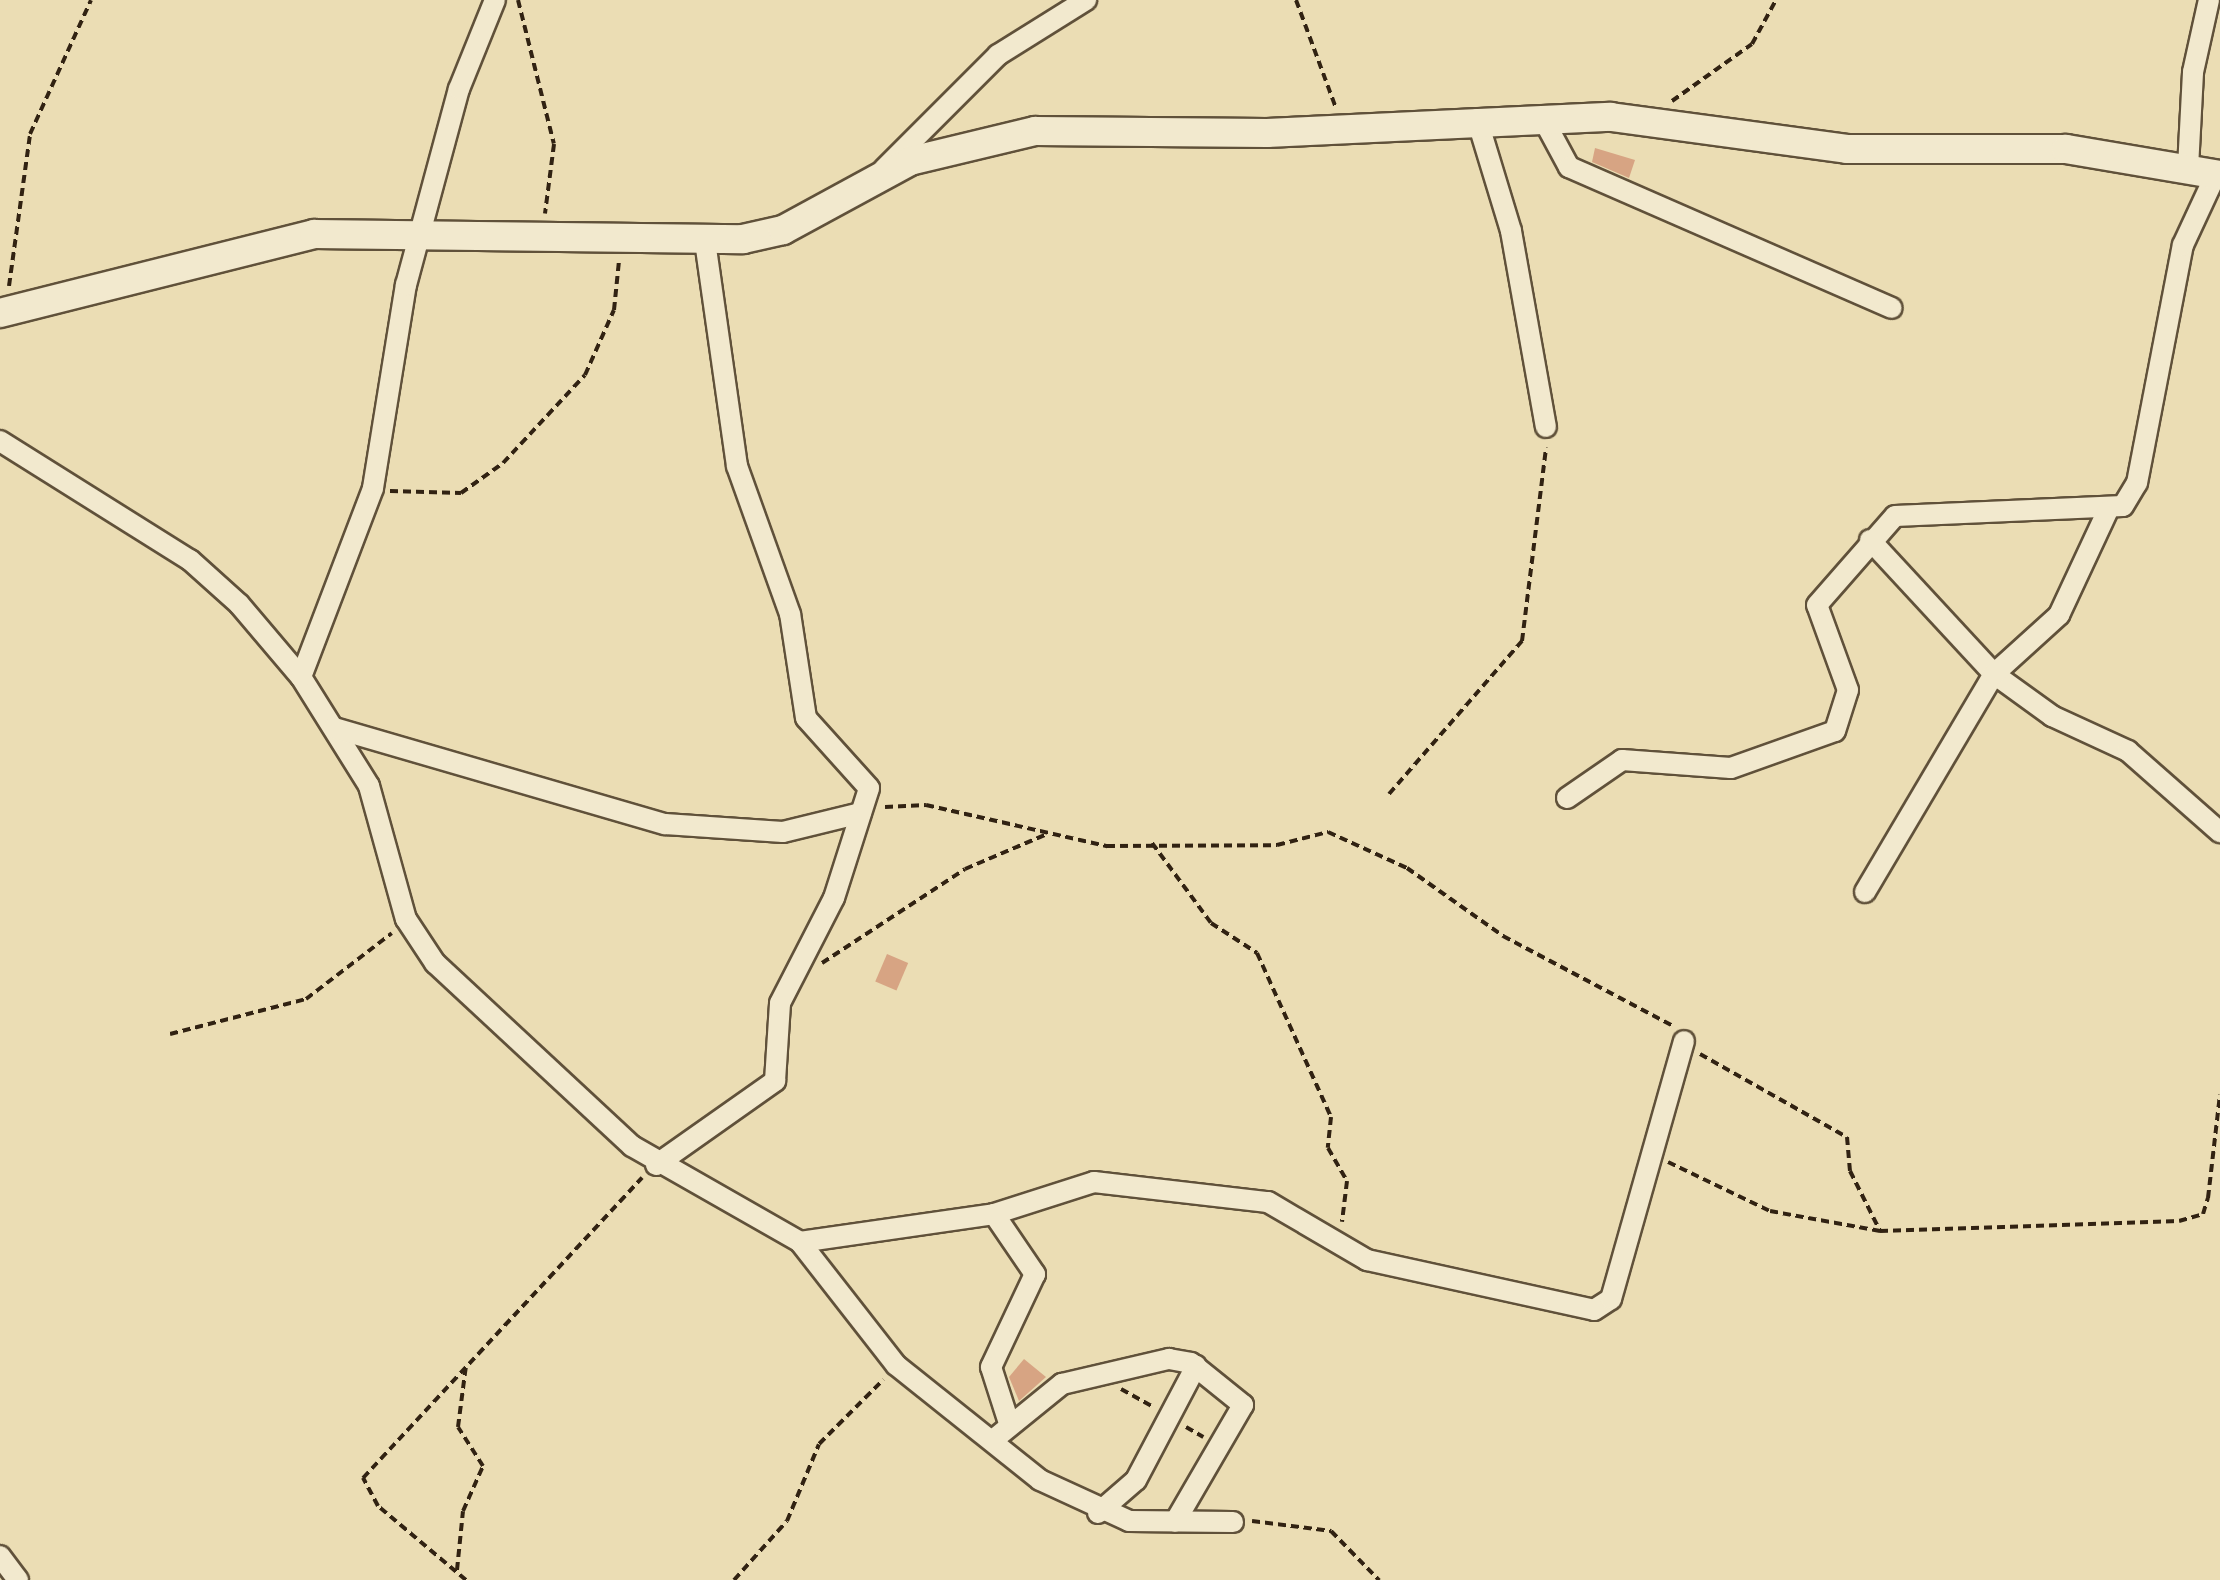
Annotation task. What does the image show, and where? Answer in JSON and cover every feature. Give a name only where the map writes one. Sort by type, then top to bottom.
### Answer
[{"type":"street","points":[[302,677],[374,488],[406,285],[424,232],[459,89],[495,0]]},
{"type":"street","points":[[880,174],[998,55],[1086,0]]},
{"type":"street","points":[[2188,168],[2193,72],[2209,0]]},
{"type":"street","points":[[3,312],[287,239],[536,231],[705,240],[783,230],[880,174],[1035,130],[1342,126],[1542,117],[1642,120],[1846,149],[2046,148],[2218,174],[2183,245],[2137,483],[2123,506],[2107,512],[1910,514],[1870,540],[1816,605],[1848,690],[1836,731],[1731,768],[1622,760],[1567,798]]},
{"type":"street","points":[[1542,117],[1569,167],[1891,308]]},
{"type":"street","points":[[1477,119],[1511,231],[1546,427]]},
{"type":"street","points":[[656,1165],[775,1081],[777,1019],[834,898],[861,812],[866,778],[806,718],[790,614],[737,466],[705,240]]},
{"type":"street","points":[[0,441],[190,560],[302,677],[379,810],[406,918],[434,963],[656,1165],[800,1242],[896,1365],[993,1440],[1098,1513],[1175,1522],[1232,1522]]},
{"type":"street","points":[[1865,892],[1994,674],[2059,615],[2107,512]]},
{"type":"street","points":[[1870,540],[1994,674],[2128,751],[2220,832]]},
{"type":"street","points":[[334,728],[665,824],[783,832],[861,812]]},
{"type":"street","points":[[800,1242],[994,1214],[1094,1182],[1268,1202],[1381,1264],[1594,1310],[1612,1299],[1648,1153],[1684,1040]]},
{"type":"street","points":[[994,1214],[1035,1274],[991,1367],[1008,1423]]},
{"type":"street","points":[[993,1440],[1046,1392],[1095,1375],[1169,1359],[1196,1366],[1242,1400],[1221,1447],[1175,1522]]},
{"type":"street","points":[[1098,1513],[1136,1480],[1196,1366]]},
{"type":"street","points":[[0,1556],[18,1580]]},
{"type":"path","points":[[3,312],[30,134],[91,0]]},
{"type":"path","points":[[518,0],[556,161],[553,198],[536,231]]},
{"type":"path","points":[[1296,0],[1342,126]]},
{"type":"path","points":[[1642,120],[1752,44],[1776,0]]},
{"type":"path","points":[[374,488],[444,498],[495,471],[588,370],[614,310],[619,237]]},
{"type":"path","points":[[1389,794],[1522,641],[1546,427]]},
{"type":"path","points":[[861,812],[926,806],[1047,833],[1152,844],[1276,845],[1328,832],[1447,890],[1503,936],[1595,978],[1671,1022],[1684,1040],[1725,1076],[1847,1137],[1850,1171],[1880,1232]]},
{"type":"path","points":[[795,975],[965,870],[1047,833]]},
{"type":"path","points":[[1152,844],[1210,923],[1252,947],[1268,977],[1330,1117],[1328,1148],[1347,1181],[1343,1245]]},
{"type":"path","points":[[170,1034],[306,999],[406,918]]},
{"type":"path","points":[[1648,1153],[1770,1211],[1880,1232],[2196,1219],[2208,1198],[2220,1095]]},
{"type":"path","points":[[466,1580],[361,1483],[467,1362],[656,1165]]},
{"type":"path","points":[[457,1570],[463,1511],[483,1466],[458,1426],[467,1362]]},
{"type":"path","points":[[734,1580],[787,1521],[818,1444],[896,1365]]},
{"type":"path","points":[[1095,1375],[1221,1447]]},
{"type":"path","points":[[1232,1522],[1313,1523],[1379,1580]]},
{"type":"building","points":[[1595,148],[1635,160],[1629,178],[1592,162]]},
{"type":"building","points":[[887,954],[908,963],[896,991],[875,982]]},
{"type":"building","points":[[1024,1359],[1046,1377],[1019,1401],[1009,1377]]}]
